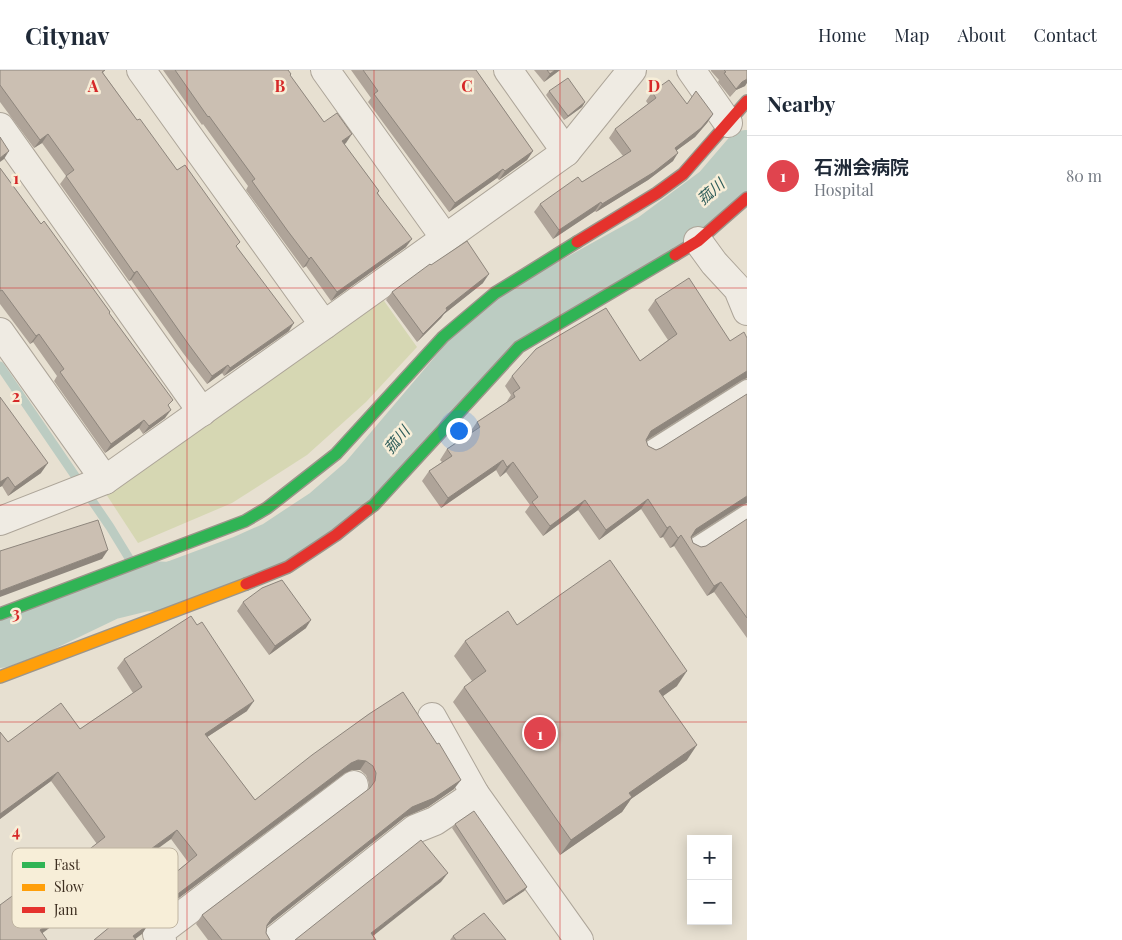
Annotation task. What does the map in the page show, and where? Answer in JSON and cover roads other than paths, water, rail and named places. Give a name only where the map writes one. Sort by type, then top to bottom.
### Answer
[{"type":"street","points":[[141,70],[324,325]]},
{"type":"street","points":[[325,70],[445,238]]},
{"type":"street","points":[[508,70],[566,152]]},
{"type":"street","points":[[0,521],[105,480],[324,325],[566,152],[632,70]]},
{"type":"street","points":[[691,70],[728,123]]},
{"type":"street","points":[[0,614],[245,521],[267,508],[336,454],[443,337],[473,311],[495,293],[657,193],[683,174],[747,101]]},
{"type":"street","points":[[0,127],[202,412]]},
{"type":"street","points":[[0,677],[196,604],[288,566],[336,535],[374,505],[518,347],[698,241],[747,198]]},
{"type":"street","points":[[698,241],[714,263],[744,294]]},
{"type":"street","points":[[0,332],[105,480]]},
{"type":"street","points":[[432,717],[475,794],[579,940]]},
{"type":"street","points":[[178,918],[354,785]]},
{"type":"street","points":[[275,940],[414,829],[435,821],[475,794]]},
{"type":"street","points":[[162,940],[157,934],[165,928]]},
{"type":"lane","points":[[649,450],[747,388]]},
{"type":"lane","points":[[694,547],[747,513]]},
{"type":"waterway","name":"菰川","points":[[0,643],[34,631],[109,595],[146,586],[171,587],[275,546],[325,513],[364,479],[476,347],[528,307],[651,239],[717,190],[747,155]]},
{"type":"waterway","points":[[0,366],[110,527],[146,586]]},
{"type":"place","name":"石洲会病院","points":[[540,733]]}]
